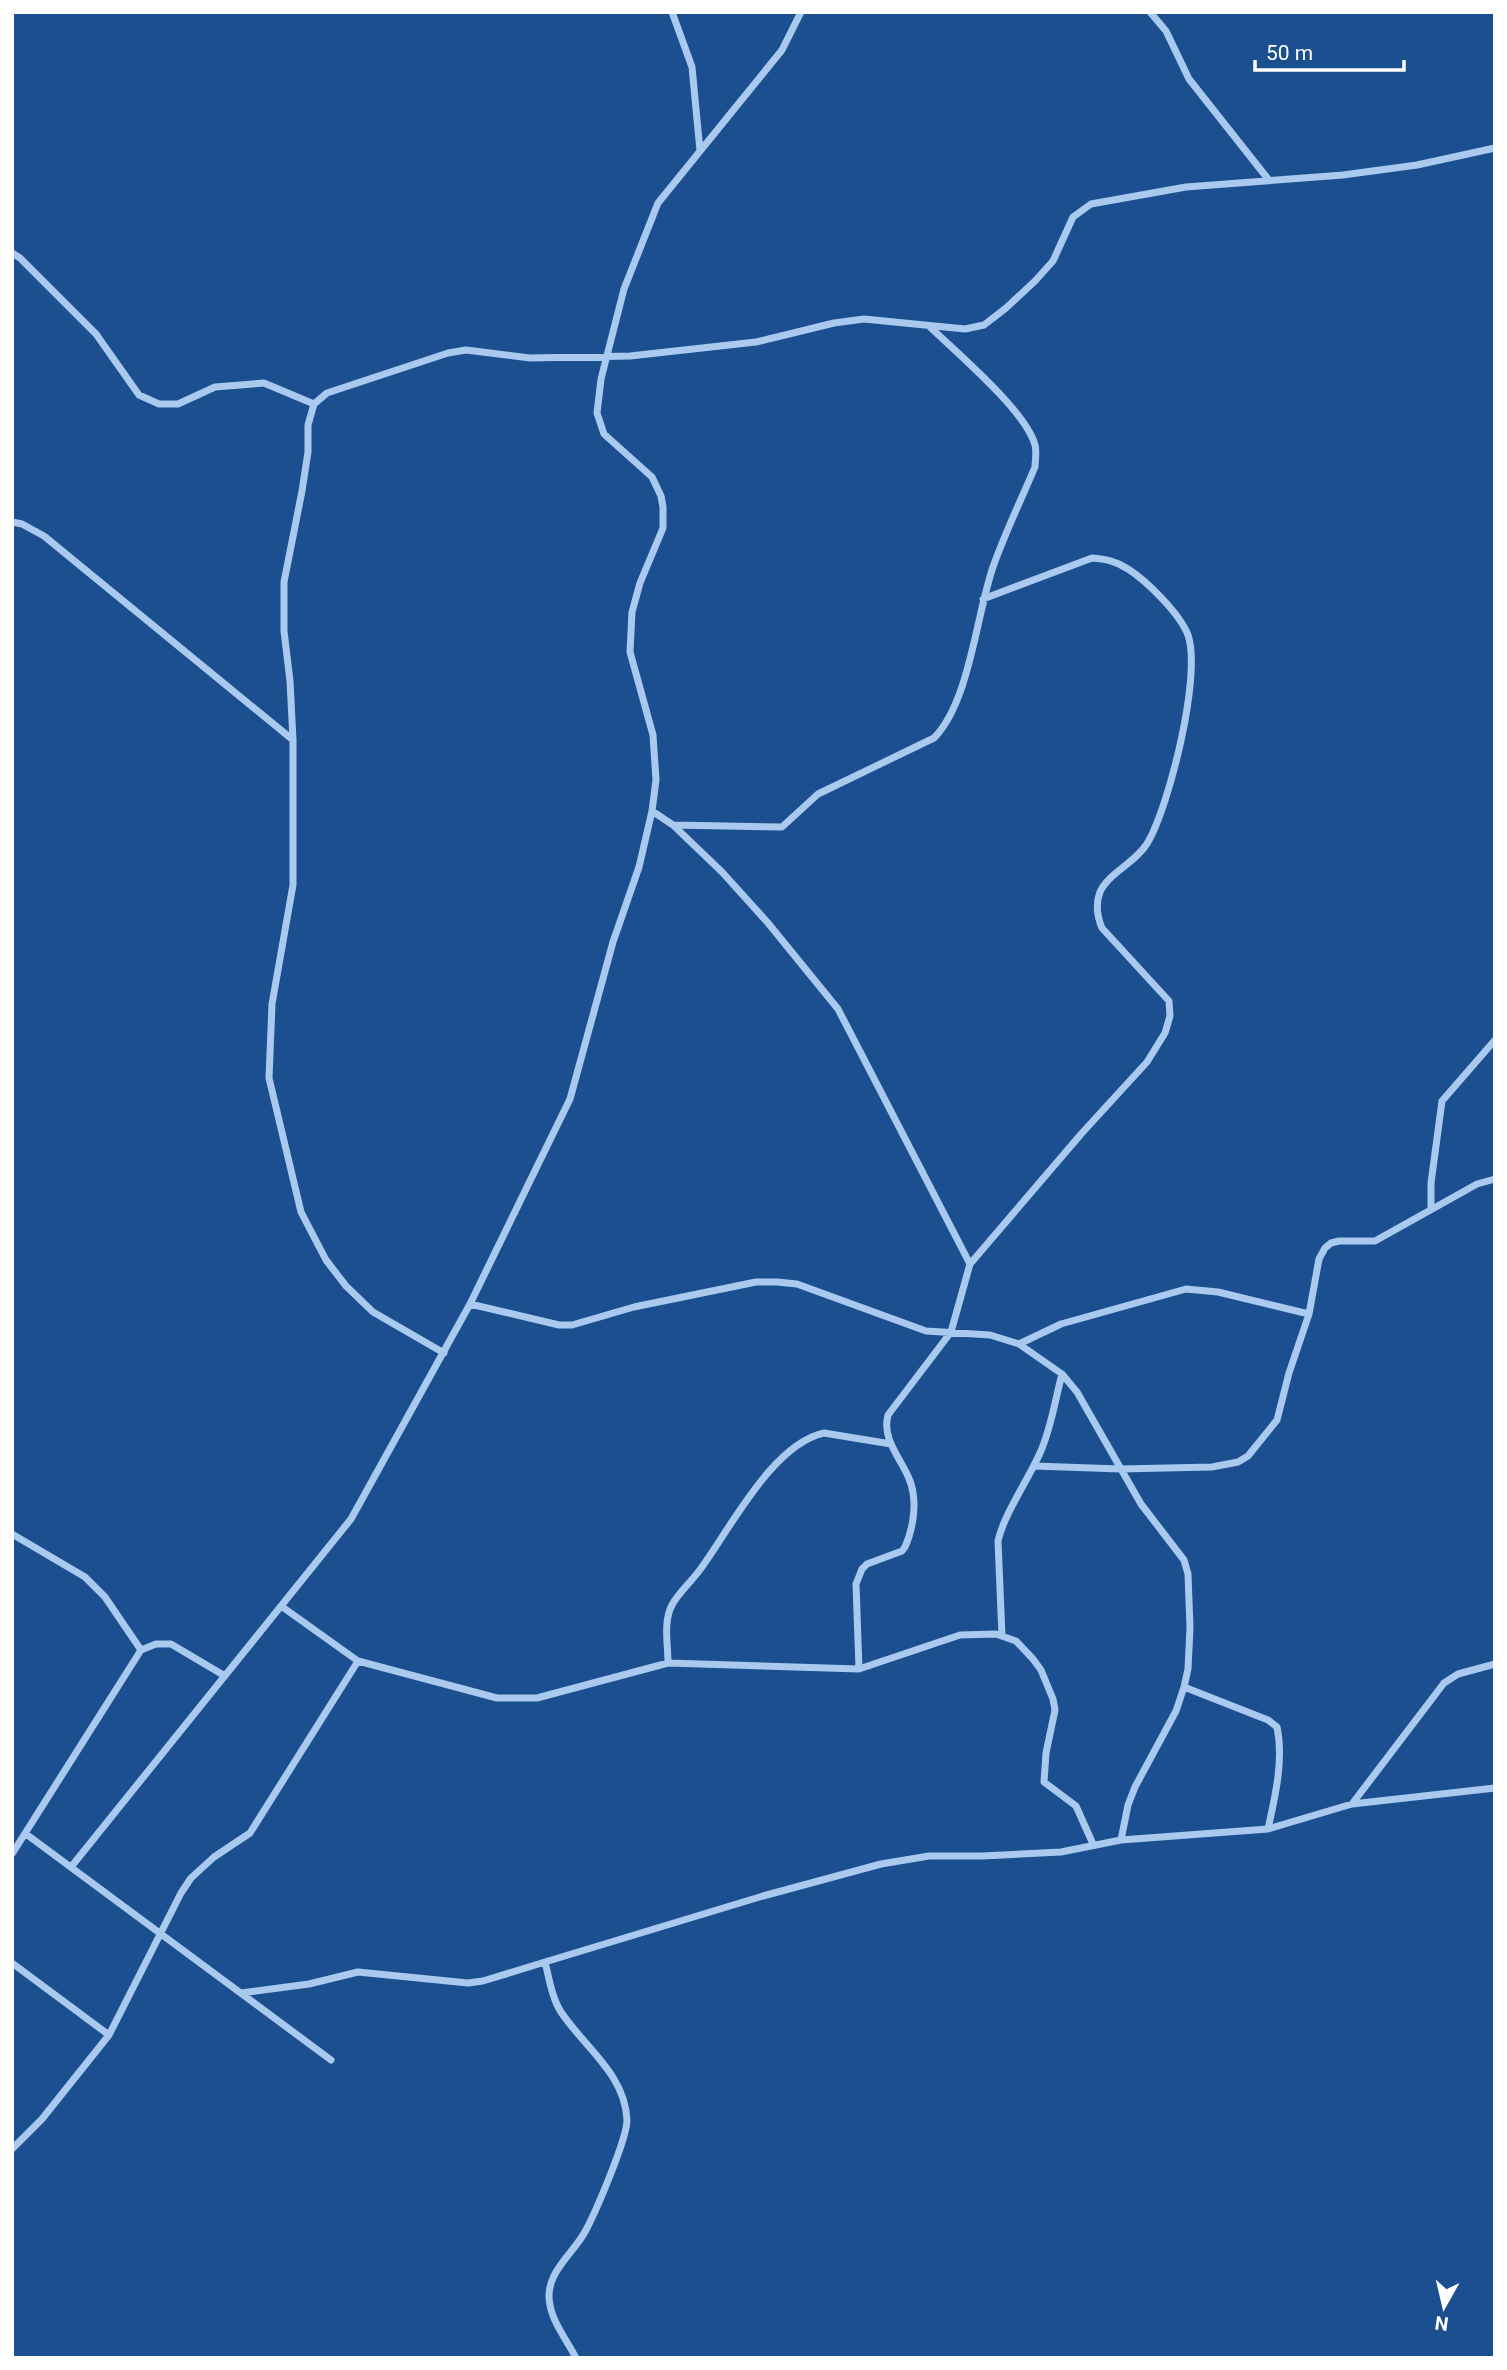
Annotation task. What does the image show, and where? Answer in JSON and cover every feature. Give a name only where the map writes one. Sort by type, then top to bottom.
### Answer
[{"type":"street","points":[[672,12],[692,67],[700,151]]},
{"type":"street","points":[[71,1867],[351,1519],[470,1304],[570,1099],[613,942],[639,867],[656,780],[653,735],[630,652],[632,612],[640,583],[663,528],[663,507],[652,477],[604,434],[597,413],[601,379],[624,289],[658,203],[782,50],[801,12]]},
{"type":"street","points":[[1150,12],[1166,31],[1189,79],[1268,179]]},
{"type":"street","points":[[444,1353],[373,1312],[346,1286],[326,1260],[301,1212],[269,1078],[272,1004],[293,885],[293,740],[284,631],[284,582],[302,491],[308,452],[308,425],[314,404],[327,393],[448,353],[466,350],[530,358],[630,356],[757,342],[834,323],[864,319],[965,329],[984,325],[1006,308],[1054,261],[1073,217],[1091,204],[1186,187],[1368,172],[1417,165],[1495,148]]},
{"type":"street","points":[[12,253],[96,334],[139,395],[159,404],[177,404],[215,387],[264,383],[314,404]]},
{"type":"street","points":[[673,825],[782,827],[818,794],[934,738],[943,729],[970,658],[993,566],[1035,467],[1035,444],[1011,406],[929,325]]},
{"type":"street","points":[[12,522],[22,524],[44,536],[293,740]]},
{"type":"street","points":[[859,1669],[856,1584],[867,1564],[902,1551],[908,1542],[911,1525],[913,1492],[891,1444],[886,1423],[892,1407],[951,1332],[970,1264],[1147,1062],[1164,1033],[1170,1016],[1169,1001],[1126,952],[1109,937],[1097,915],[1097,903],[1105,884],[1147,845],[1163,813],[1177,764],[1192,673],[1189,638],[1183,625],[1140,578],[1110,560],[1092,558],[983,599]]},
{"type":"street","points":[[652,811],[673,825],[722,872],[768,923],[838,1009],[970,1264]]},
{"type":"street","points":[[1431,1209],[1431,1183],[1442,1101],[1495,1040]]},
{"type":"street","points":[[1034,1466],[1121,1469],[1212,1467],[1238,1462],[1248,1456],[1278,1420],[1289,1373],[1309,1314],[1319,1259],[1331,1243],[1375,1241],[1477,1184],[1495,1179]]},
{"type":"street","points":[[470,1304],[559,1325],[572,1325],[634,1307],[756,1282],[797,1284],[926,1331],[990,1335],[1019,1345],[1062,1374],[1077,1392],[1141,1504],[1184,1560],[1188,1574],[1190,1628],[1188,1669],[1184,1687],[1175,1711],[1135,1787],[1121,1839]]},
{"type":"street","points":[[1019,1345],[1061,1324],[1186,1289],[1218,1292],[1309,1314]]},
{"type":"street","points":[[1002,1636],[1000,1534],[1042,1450],[1062,1374]]},
{"type":"street","points":[[668,1663],[666,1622],[672,1605],[750,1495],[790,1451],[815,1435],[824,1433],[891,1444]]},
{"type":"street","points":[[12,1534],[85,1577],[105,1597],[141,1650]]},
{"type":"street","points":[[281,1606],[358,1661],[497,1698],[537,1698],[668,1663],[859,1669],[960,1634],[1002,1636],[1016,1641],[1041,1670],[1055,1710],[1046,1753],[1044,1782],[1076,1806],[1093,1844]]},
{"type":"street","points":[[12,1854],[141,1650],[156,1644],[171,1644],[225,1676]]},
{"type":"street","points":[[12,2149],[43,2119],[109,2035],[181,1893],[191,1878],[214,1857],[250,1833],[358,1661]]},
{"type":"street","points":[[1352,1804],[1444,1683],[1458,1674],[1495,1664]]},
{"type":"street","points":[[1184,1687],[1268,1720],[1277,1727],[1280,1742],[1275,1794],[1268,1829]]},
{"type":"street","points":[[241,1993],[309,1984],[358,1972],[468,1983],[483,1981],[763,1896],[881,1864],[929,1856],[1061,1852],[1121,1839],[1268,1829],[1352,1804],[1495,1788]]},
{"type":"street","points":[[26,1834],[331,2060]]},
{"type":"street","points":[[545,1962],[559,2010],[606,2065],[621,2094],[627,2123],[585,2232],[555,2271],[550,2305],[576,2358]]},
{"type":"street","points":[[12,1963],[109,2035]]}]
